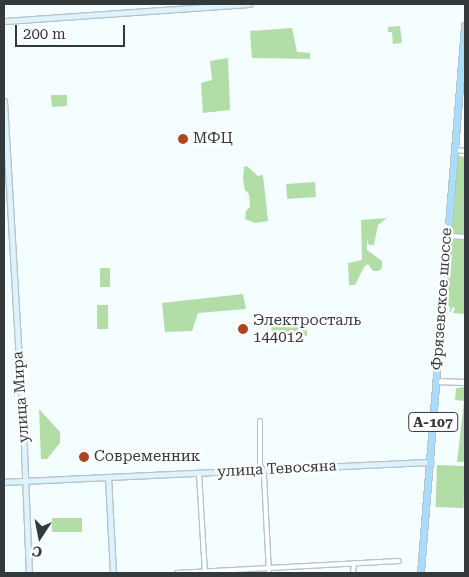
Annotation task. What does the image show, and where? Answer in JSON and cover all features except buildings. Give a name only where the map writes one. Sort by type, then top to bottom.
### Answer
[{"type":"highway","name":"Фрязевское шоссе","points":[[422,573],[465,26]]},
{"type":"main road","points":[[4,21],[249,4]]},
{"type":"main road","name":"улица Мира","points":[[4,101],[29,573]]},
{"type":"main road","name":"улица Тевосяна","points":[[4,482],[431,462]]},
{"type":"main road","points":[[108,478],[113,573]]},
{"type":"street","points":[[454,150],[465,152]]},
{"type":"street","points":[[447,236],[465,237]]},
{"type":"street","points":[[436,381],[465,382]]},
{"type":"street","points":[[260,421],[261,469],[264,475],[269,573]]},
{"type":"street","points":[[199,473],[205,572]]},
{"type":"street","points":[[177,573],[399,561]]},
{"type":"street","points":[[354,563],[354,573]]},
{"type":"green space","points":[[400,26],[402,43],[393,44],[392,32],[388,32],[388,27]]},
{"type":"green space","points":[[292,28],[297,52],[310,53],[310,59],[252,58],[250,31]]},
{"type":"green space","points":[[228,58],[230,110],[203,113],[201,83],[212,80],[210,61]]},
{"type":"green space","points":[[51,95],[67,95],[67,106],[52,107]]},
{"type":"green space","points":[[458,156],[465,157],[465,314],[453,313],[455,308],[453,307],[450,313],[450,307],[446,304]]},
{"type":"green space","points":[[247,166],[258,176],[263,175],[268,221],[255,223],[245,219],[246,211],[250,207],[249,194],[245,190],[243,179],[244,167]]},
{"type":"green space","points":[[315,182],[316,197],[287,199],[286,184]]},
{"type":"green space","points":[[387,218],[378,225],[374,245],[369,245],[367,240],[367,250],[382,261],[382,268],[379,271],[373,271],[368,264],[364,267],[355,285],[349,285],[348,263],[362,260],[361,220]]},
{"type":"green space","points":[[100,268],[110,268],[110,287],[100,287]]},
{"type":"green space","points":[[243,294],[246,309],[198,313],[192,331],[165,332],[162,303]]},
{"type":"green space","points":[[97,305],[108,305],[108,329],[97,329]]},
{"type":"green space","points":[[306,315],[307,336],[272,338],[271,317]]},
{"type":"green space","points":[[465,387],[465,462],[457,462],[464,401],[455,400],[456,388]]},
{"type":"green space","points":[[39,409],[60,432],[60,443],[47,459],[41,459]]},
{"type":"green space","points":[[437,465],[465,466],[464,508],[436,507]]},
{"type":"green space","points":[[52,518],[82,518],[82,532],[52,532]]},
{"type":"place","name":"МФЦ","points":[[183,139]]},
{"type":"place","name":"Электросталь 144012","points":[[243,329]]},
{"type":"place","name":"Современник","points":[[84,457]]}]
